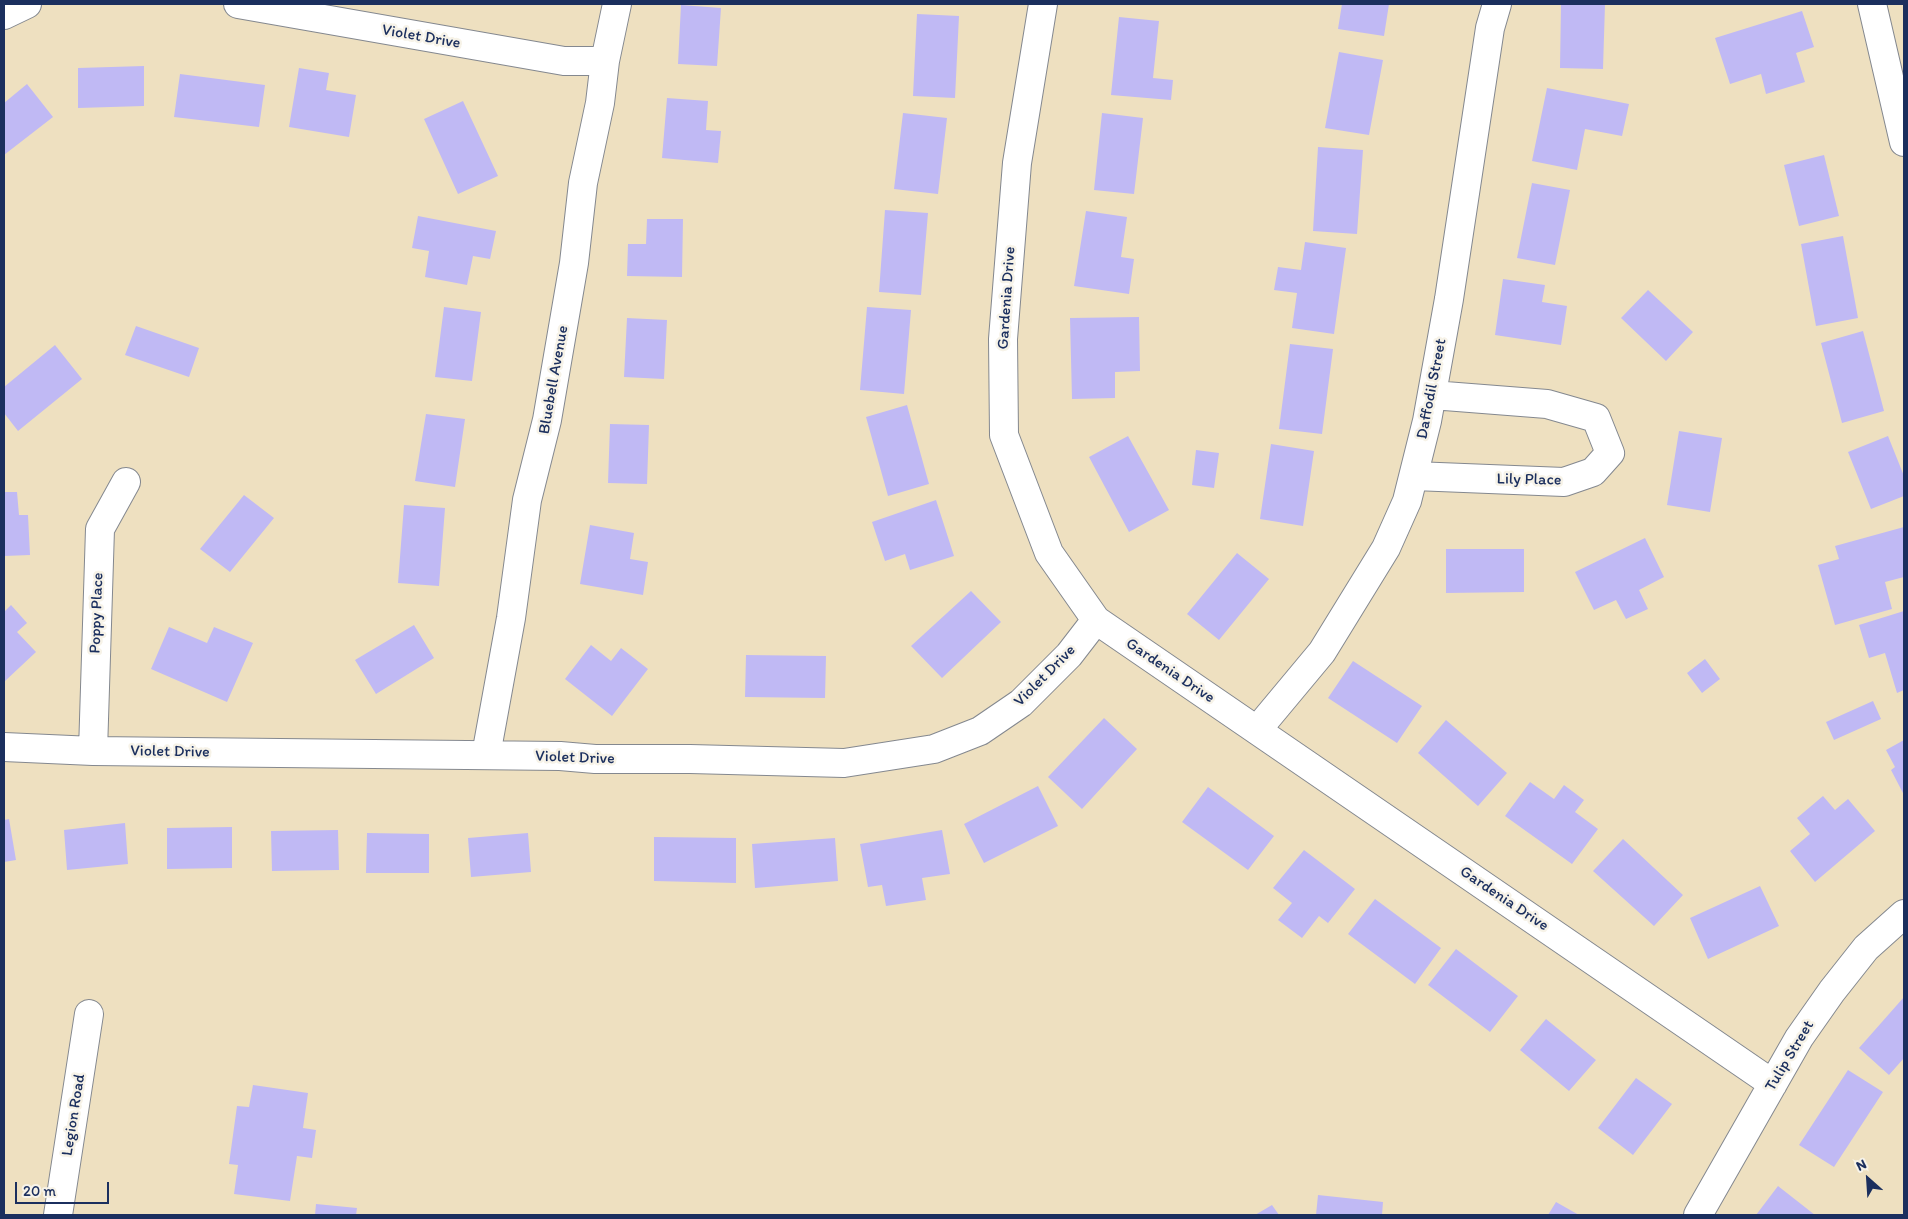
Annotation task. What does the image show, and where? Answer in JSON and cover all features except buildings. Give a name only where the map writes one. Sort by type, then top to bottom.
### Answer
[{"type":"street","points":[[4,15],[28,4]]},
{"type":"street","name":"Violet Drive","points":[[238,4],[564,61],[605,61]]},
{"type":"street","name":"Bluebell Avenue","points":[[486,755],[511,618],[527,500],[538,462],[549,410],[574,263],[583,183],[600,103],[605,61],[617,4]]},
{"type":"street","name":"Gardenia Drive","points":[[1043,4],[1017,163],[1003,339],[1004,435],[1049,553],[1096,620],[1773,1084]]},
{"type":"street","name":"Daffodil Street","points":[[1257,730],[1322,652],[1386,548],[1407,501],[1432,394],[1449,299],[1490,28],[1497,4]]},
{"type":"street","points":[[1872,4],[1904,142]]},
{"type":"street","name":"Lily Place","points":[[1414,476],[1564,482],[1593,472],[1610,453],[1596,418],[1547,404],[1432,394]]},
{"type":"street","name":"Poppy Place","points":[[93,751],[100,529],[126,482]]},
{"type":"street","name":"Violet Drive","points":[[4,747],[93,751],[560,756],[594,759],[844,762],[934,749],[980,731],[1021,703],[1069,656],[1096,620]]},
{"type":"street","name":"Tulip Street","points":[[1698,1215],[1798,1038],[1866,948],[1904,914]]},
{"type":"street","name":"Legion Road","points":[[58,1215],[89,1014]]}]
